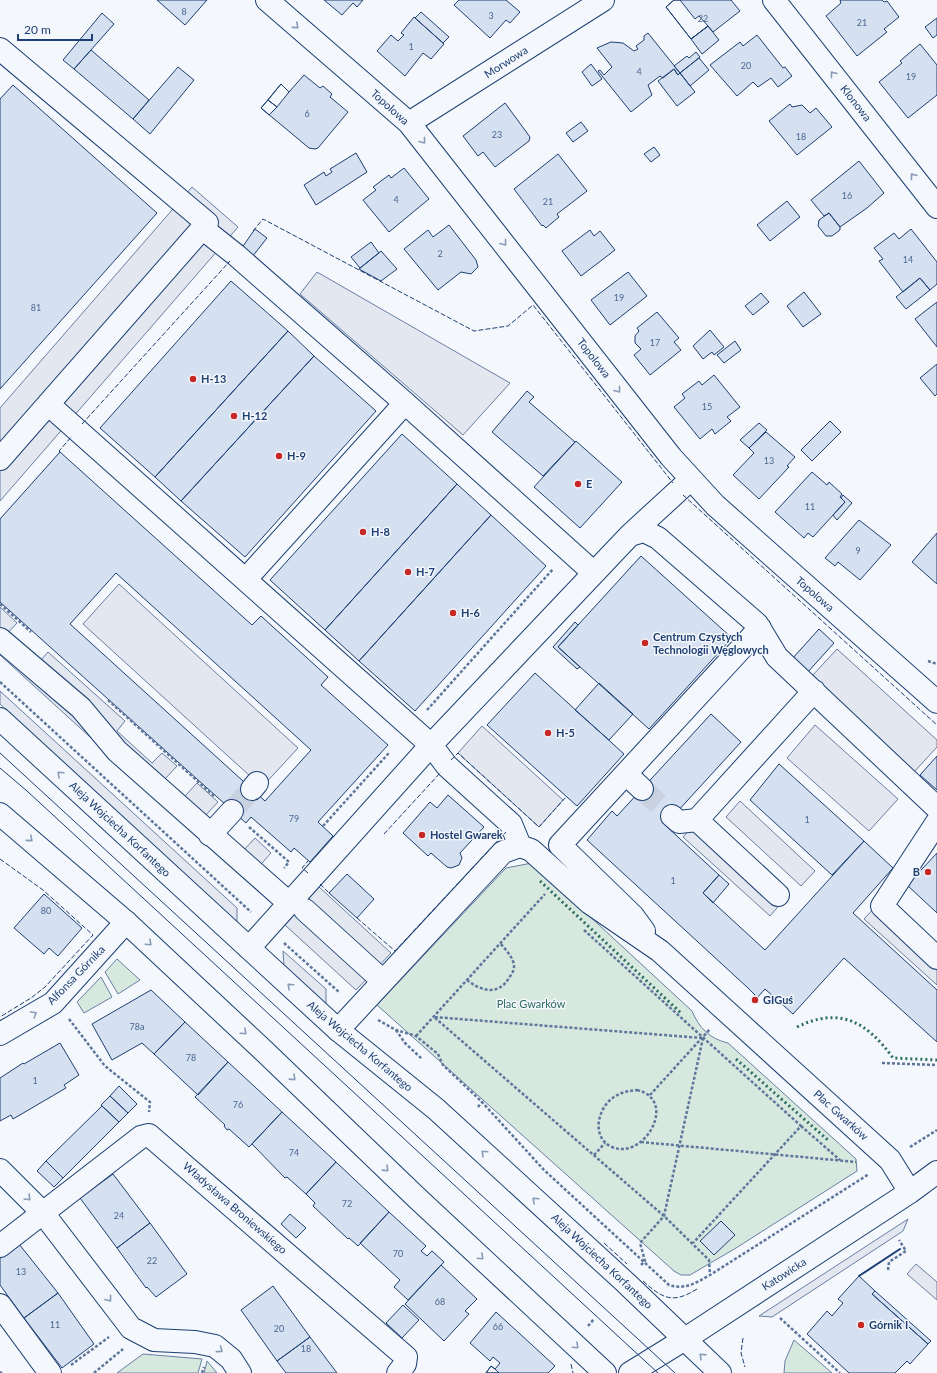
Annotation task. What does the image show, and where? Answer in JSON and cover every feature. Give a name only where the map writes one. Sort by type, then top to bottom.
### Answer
[{"type":"street","name":"Topolowa","points":[[267,0],[409,123],[671,457],[715,505],[937,702]]},
{"type":"street","name":"Morwowa","points":[[409,123],[603,0]]},
{"type":"street","name":"Klonowa","points":[[774,0],[937,207]]},
{"type":"street","points":[[0,49],[207,222],[0,459]]},
{"type":"street","points":[[202,228],[236,255],[405,403],[594,573]]},
{"type":"street","points":[[246,579],[405,403]]},
{"type":"street","points":[[48,404],[431,745],[447,766],[511,824],[520,846],[503,852],[338,1030]]},
{"type":"street","points":[[249,948],[297,907],[320,871],[431,745],[630,535],[691,479]]},
{"type":"street","points":[[630,535],[644,531],[658,538],[756,624],[760,628],[777,657],[937,808]]},
{"type":"street","points":[[660,951],[633,916],[560,845],[760,628]]},
{"type":"street","points":[[0,639],[81,708],[117,751],[210,835],[383,981]]},
{"type":"street","points":[[672,816],[679,822],[697,820],[814,691]]},
{"type":"street","name":"Aleja Wojciecha Korfantego","points":[[0,719],[338,1030],[436,1109],[720,1373]]},
{"type":"street","points":[[626,774],[642,789]]},
{"type":"street","points":[[210,835],[232,811]]},
{"type":"street","points":[[0,814],[126,922],[264,1051],[417,1198],[605,1373]]},
{"type":"street","points":[[697,820],[778,895]]},
{"type":"street","points":[[937,822],[882,906],[937,958]]},
{"type":"street","name":"Plac Gwarków","points":[[520,846],[531,850],[590,903],[660,951],[890,1160],[910,1192]]},
{"type":"street","name":"Alfonsa Górnika","points":[[0,1034],[53,1003],[126,922]]},
{"type":"street","points":[[0,1246],[141,1137],[149,1135]]},
{"type":"street","name":"Władysława Broniewskiego","points":[[149,1135],[406,1357],[405,1364],[398,1373]]},
{"type":"street","points":[[0,1170],[43,1213],[131,1328],[154,1340],[195,1342],[215,1346],[231,1359],[240,1373]]},
{"type":"street","name":"Katowicka","points":[[630,1373],[685,1339],[910,1192],[937,1172]]},
{"type":"street","points":[[0,1305],[59,1371]]},
{"type":"path","points":[[392,758],[399,750],[399,741],[570,551]]},
{"type":"path","points":[[0,604],[36,636]]},
{"type":"path","points":[[107,700],[289,862]]},
{"type":"path","points":[[323,826],[388,754]]},
{"type":"path","points":[[416,1036],[544,894],[550,899]]},
{"type":"path","points":[[580,926],[840,1160]]},
{"type":"path","points":[[467,980],[476,987],[488,991],[497,989],[507,981],[514,966],[508,952],[500,943]]},
{"type":"path","points":[[434,1017],[703,1038]]},
{"type":"path","points":[[434,1017],[664,1216],[693,1243],[709,1260],[710,1275],[937,1130]]},
{"type":"path","points":[[69,1018],[106,1066],[150,1102],[149,1135]]},
{"type":"path","points":[[396,1030],[405,1043],[422,1058]]},
{"type":"path","points":[[650,1095],[703,1038]]},
{"type":"path","points":[[645,1262],[640,1243],[664,1216],[703,1038]]},
{"type":"path","points":[[882,1063],[937,1065]]},
{"type":"path","points":[[642,1142],[650,1132],[656,1114],[654,1101],[650,1095],[637,1090],[614,1096],[600,1115],[599,1123],[600,1138],[613,1148],[621,1149],[642,1142],[858,1162]]},
{"type":"path","points":[[478,1107],[482,1102]]},
{"type":"path","points":[[693,1243],[801,1126]]},
{"type":"path","points":[[594,1155],[605,1143]]},
{"type":"path","points":[[888,1270],[889,1262],[906,1250],[899,1240]]},
{"type":"path","points":[[780,1318],[840,1373]]},
{"type":"path","points":[[587,1326],[594,1319]]},
{"type":"path","points":[[59,1371],[127,1323]]},
{"type":"path","points":[[94,1373],[123,1351],[127,1323]]},
{"type":"green space","name":"Plac Gwarków","points":[[532,863],[692,1011],[698,1023],[706,1032],[716,1039],[728,1043],[856,1159],[857,1171],[736,1248],[690,1275],[681,1275],[674,1271],[377,1005],[506,868]]},
{"type":"green space","points":[[117,959],[140,980],[118,994],[105,972]]},
{"type":"green space","points":[[101,977],[112,997],[84,1013],[77,1002]]},
{"type":"green space","points":[[794,1340],[832,1373],[784,1373],[785,1361]]},
{"type":"green space","points":[[143,1354],[202,1359],[198,1373],[117,1373]]},
{"type":"green space","points":[[207,1361],[217,1373],[204,1373]]},
{"type":"shaded area","points":[[192,187],[238,227],[0,501],[0,408]]},
{"type":"shaded area","points":[[317,272],[510,383],[463,435],[300,294]]},
{"type":"shaded area","points":[[119,584],[298,748],[262,787],[83,624]]},
{"type":"shaded area","points":[[0,607],[17,623],[3,638],[35,667],[48,652],[125,721],[117,731],[152,763],[162,753],[177,766],[165,779],[185,796],[197,783],[218,802],[205,816],[243,851],[255,838],[271,853],[247,880],[0,655]]},
{"type":"shaded area","points":[[837,649],[937,740],[937,747],[914,772],[811,677]]},
{"type":"shaded area","points":[[0,691],[237,908],[237,923],[0,704]]},
{"type":"shaded area","points":[[815,725],[898,799],[869,831],[787,758]]},
{"type":"shaded area","points":[[482,726],[563,800],[539,827],[458,753]]},
{"type":"shaded area","points":[[740,801],[815,871],[801,886],[726,817]]},
{"type":"shaded area","points":[[697,822],[783,901],[770,916],[683,837]]},
{"type":"shaded area","points":[[319,887],[391,953],[356,990],[285,925]]},
{"type":"shaded area","points":[[876,906],[937,962],[937,985],[864,919]]},
{"type":"shaded area","points":[[283,951],[326,989],[326,1005],[284,966]]},
{"type":"shaded area","points":[[908,1219],[903,1231],[772,1317],[759,1316]]},
{"type":"shaded area","points":[[916,1264],[937,1282],[937,1300],[907,1274]]},
{"type":"building","points":[[157,0],[207,0],[185,25]]},
{"type":"building","points":[[324,0],[363,0],[357,7],[353,3],[342,15]]},
{"type":"building","points":[[459,0],[506,0],[520,12],[510,23],[506,20],[490,38],[454,5]]},
{"type":"building","points":[[674,0],[731,0],[740,11],[713,32],[708,26],[691,39],[666,7]]},
{"type":"building","points":[[674,0],[680,0],[695,19],[699,16],[708,26],[691,39],[666,7]]},
{"type":"building","points":[[840,0],[882,0],[884,2],[887,1],[899,17],[884,29],[887,32],[857,56],[826,16],[841,3]]},
{"type":"building","points":[[421,12],[449,37],[443,43],[415,18]]},
{"type":"building","points":[[102,13],[114,24],[74,69],[63,60]]},
{"type":"building","points":[[414,17],[444,44],[431,59],[423,53],[405,76],[377,51],[391,35],[398,41],[404,35],[401,33]]},
{"type":"building","points":[[937,18],[937,35],[933,38],[925,27]]},
{"type":"building","points":[[708,26],[719,40],[702,54],[691,39]]},
{"type":"building","points":[[648,33],[680,73],[678,75],[674,69],[663,78],[660,76],[648,85],[652,95],[631,112],[598,71],[600,70],[604,75],[612,67],[597,48],[611,42],[623,43],[634,51],[638,49],[636,46],[644,40],[644,36]]},
{"type":"building","points":[[757,35],[783,68],[785,67],[792,76],[778,87],[771,78],[758,87],[753,82],[737,96],[710,65],[740,42],[743,46]]},
{"type":"building","points":[[920,44],[937,65],[937,95],[908,118],[879,82],[902,63],[900,61]]},
{"type":"building","points":[[91,50],[149,100],[133,119],[74,69]]},
{"type":"building","points":[[696,52],[700,57],[680,73],[674,66],[687,56],[689,58]]},
{"type":"building","points":[[699,58],[709,70],[690,86],[680,73]]},
{"type":"building","points":[[591,64],[602,79],[592,86],[582,72]]},
{"type":"building","points":[[178,67],[194,80],[150,134],[133,119]]},
{"type":"building","points":[[674,69],[678,75],[680,73],[695,92],[677,106],[658,81]]},
{"type":"building","points":[[304,75],[320,88],[323,86],[332,94],[330,97],[348,112],[318,148],[315,149],[309,148],[261,108],[281,84],[289,92]]},
{"type":"building","points":[[281,84],[289,92],[277,107],[268,100]]},
{"type":"building","points":[[13,85],[157,213],[0,389],[0,99]]},
{"type":"building","points":[[268,100],[277,107],[269,115],[261,108]]},
{"type":"building","points":[[505,103],[530,137],[529,141],[495,167],[483,152],[478,156],[463,136]]},
{"type":"building","points":[[790,104],[792,107],[802,105],[810,113],[816,108],[832,127],[797,155],[769,121]]},
{"type":"building","points":[[581,122],[588,131],[573,142],[566,133]]},
{"type":"building","points":[[654,147],[660,155],[651,162],[644,154]]},
{"type":"building","points":[[356,153],[367,172],[316,205],[304,185],[324,172],[326,176],[332,172],[330,169]]},
{"type":"building","points":[[558,154],[587,191],[557,214],[559,217],[546,228],[543,225],[542,226],[514,189]]},
{"type":"building","points":[[859,161],[884,193],[867,208],[840,227],[829,213],[824,216],[811,200]]},
{"type":"building","points":[[404,168],[429,199],[389,232],[363,200],[376,190],[373,187],[389,175],[391,178]]},
{"type":"building","points":[[787,201],[800,217],[770,241],[757,225]]},
{"type":"building","points":[[829,213],[840,227],[840,230],[832,236],[826,236],[818,226],[819,220]]},
{"type":"building","points":[[449,225],[476,260],[478,267],[471,274],[461,272],[438,290],[404,249],[428,230],[433,237]]},
{"type":"building","points":[[255,229],[267,238],[252,257],[241,249]]},
{"type":"building","points":[[911,229],[937,262],[937,284],[930,290],[920,278],[903,292],[879,261],[883,259],[874,248],[894,233],[899,239]]},
{"type":"building","points":[[590,230],[594,236],[600,231],[615,250],[581,276],[562,251]]},
{"type":"building","points":[[371,242],[379,253],[360,268],[351,257]]},
{"type":"building","points":[[381,251],[397,269],[381,281],[359,269]]},
{"type":"building","points":[[628,272],[647,296],[610,325],[591,300]]},
{"type":"building","points":[[920,278],[930,290],[906,309],[896,297]]},
{"type":"building","name":"H-13","points":[[231,281],[288,331],[155,477],[100,428]]},
{"type":"building","points":[[804,292],[821,314],[803,327],[787,306]]},
{"type":"building","points":[[761,293],[769,302],[753,315],[745,306]]},
{"type":"building","points":[[937,302],[937,347],[915,319]]},
{"type":"building","points":[[657,312],[679,338],[674,342],[681,350],[650,375],[634,355],[641,349],[635,343],[635,336],[639,331],[637,328]]},
{"type":"building","points":[[710,330],[724,347],[714,355],[712,352],[703,359],[693,346]]},
{"type":"building","name":"H-12","points":[[288,331],[314,356],[181,501],[155,477]]},
{"type":"building","points":[[735,341],[741,350],[724,363],[717,355]]},
{"type":"building","name":"H-9","points":[[314,356],[376,411],[245,557],[181,501]]},
{"type":"building","points":[[937,364],[937,394],[935,396],[920,378]]},
{"type":"building","points":[[714,375],[740,407],[727,417],[731,421],[715,434],[712,429],[700,439],[674,407],[685,398],[682,394],[699,381],[702,385]]},
{"type":"building","points":[[527,391],[534,397],[529,402],[575,442],[543,476],[492,432]]},
{"type":"building","points":[[830,421],[841,432],[812,461],[801,450]]},
{"type":"building","points":[[759,423],[767,430],[749,448],[740,440]]},
{"type":"building","points":[[766,432],[795,457],[787,466],[789,467],[759,499],[733,475],[754,453],[749,448]]},
{"type":"building","name":"H-8","points":[[402,434],[457,484],[325,630],[270,580]]},
{"type":"building","name":"E","points":[[576,441],[622,482],[580,528],[534,487]]},
{"type":"building","points":[[60,452],[252,625],[261,616],[328,677],[321,685],[388,745],[318,822],[333,836],[310,862],[294,848],[291,852],[251,817],[246,823],[0,602],[0,519]],"holes":[[[116,573],[311,750],[265,801],[70,624]]]},
{"type":"building","points":[[812,472],[827,485],[829,482],[842,494],[840,497],[845,502],[813,537],[808,533],[804,538],[775,512]]},
{"type":"building","name":"H-7","points":[[457,484],[491,515],[359,661],[325,630]]},
{"type":"building","points":[[843,495],[852,503],[837,520],[833,515],[845,502],[841,498]]},
{"type":"building","name":"H-6","points":[[491,515],[546,566],[415,711],[359,661]]},
{"type":"building","points":[[859,520],[891,545],[860,580],[838,562],[835,566],[825,558]]},
{"type":"building","points":[[937,533],[937,584],[912,562]]},
{"type":"building","name":"Centrum Czystych Technologii Węglowych","points":[[641,556],[732,638],[649,729],[558,647]]},
{"type":"building","points":[[575,622],[578,625],[558,647],[580,667],[577,669],[553,647]]},
{"type":"building","points":[[819,629],[834,643],[807,673],[792,659]]},
{"type":"building","name":"H-5","points":[[535,673],[624,754],[577,806],[487,725]]},
{"type":"building","points":[[599,683],[633,714],[609,740],[575,710]]},
{"type":"building","points":[[711,714],[741,742],[665,825],[719,875],[703,893],[765,950],[864,841],[893,868],[853,913],[937,990],[937,1042],[844,958],[793,1014],[765,989],[756,999],[754,997],[755,995],[748,988],[587,840],[612,811],[617,816]]},
{"type":"building","points":[[937,756],[937,790],[920,775]]},
{"type":"building","points":[[779,764],[864,841],[832,875],[750,800]]},
{"type":"building","points":[[448,795],[484,827],[460,853],[462,858],[459,865],[451,868],[447,867],[431,853],[428,856],[403,833],[430,802],[437,808]]},
{"type":"building","name":"B","points":[[937,853],[937,913],[907,885]]},
{"type":"building","points":[[347,874],[374,899],[357,918],[329,893]]},
{"type":"building","points":[[719,875],[729,884],[713,903],[703,893]]},
{"type":"building","points":[[44,894],[82,928],[58,956],[49,948],[44,954],[14,928]]},
{"type":"building","points":[[151,990],[185,1022],[154,1054],[142,1043],[112,1060],[92,1024]]},
{"type":"building","points":[[185,1022],[228,1062],[198,1095],[154,1054]]},
{"type":"building","points":[[60,1043],[79,1075],[64,1085],[66,1088],[13,1119],[11,1115],[0,1121],[0,1078],[23,1063],[24,1064]]},
{"type":"building","points":[[228,1062],[282,1112],[249,1147],[229,1129],[227,1130],[224,1126],[225,1125],[195,1097]]},
{"type":"building","points":[[119,1086],[137,1104],[128,1113],[110,1096]]},
{"type":"building","points":[[110,1096],[128,1113],[119,1122],[101,1105]]},
{"type":"building","points":[[102,1106],[119,1122],[63,1178],[46,1161]]},
{"type":"building","points":[[282,1112],[336,1162],[306,1194],[287,1177],[285,1178],[252,1144]]},
{"type":"building","points":[[46,1161],[63,1178],[54,1187],[37,1171]]},
{"type":"building","points":[[336,1162],[389,1212],[358,1246],[349,1238],[348,1239],[313,1206],[315,1203],[306,1194]]},
{"type":"building","points":[[113,1174],[150,1223],[117,1248],[80,1198]]},
{"type":"building","points":[[389,1212],[426,1246],[421,1251],[427,1256],[432,1251],[444,1262],[408,1300],[394,1287],[400,1280],[360,1243]]},
{"type":"building","points":[[290,1214],[306,1228],[296,1238],[281,1224]]},
{"type":"building","points":[[721,1221],[735,1235],[714,1255],[700,1241]]},
{"type":"building","points":[[150,1223],[187,1274],[156,1297],[147,1287],[146,1288],[117,1248]]},
{"type":"building","points":[[19,1244],[58,1293],[24,1318],[0,1285],[0,1258]]},
{"type":"building","points":[[441,1265],[477,1299],[465,1311],[469,1314],[444,1341],[405,1304]]},
{"type":"building","name":"Górnik I","points":[[859,1276],[875,1291],[872,1294],[928,1344],[910,1364],[907,1361],[895,1373],[849,1373],[807,1334],[827,1311],[832,1316],[843,1303],[838,1299]]},
{"type":"building","points":[[273,1286],[310,1337],[277,1361],[241,1310]]},
{"type":"building","points":[[875,1291],[931,1341],[928,1344],[872,1294]]},
{"type":"building","points":[[58,1293],[94,1344],[62,1368],[24,1318]]},
{"type":"building","points":[[403,1305],[419,1320],[402,1338],[386,1323]]},
{"type":"building","points":[[496,1312],[555,1366],[548,1373],[486,1373],[491,1366],[495,1369],[500,1363],[493,1357],[490,1361],[470,1343]]},
{"type":"building","points":[[310,1337],[337,1373],[286,1373],[277,1361]]},
{"type":"building","points":[[491,1366],[495,1369],[499,1373],[486,1373]]},
{"type":"tunnel","points":[[232,811],[252,789]]},
{"type":"tunnel","points":[[642,789],[672,816]]},
{"type":"tram line","points":[[0,753],[675,1373]]},
{"type":"tram line","points":[[0,768],[27,791],[658,1373]]},
{"type":"hedge","points":[[540,881],[682,1014]]},
{"type":"hedge","points":[[797,1027],[812,1021],[826,1018],[839,1018],[851,1021],[863,1027],[883,1045],[893,1058],[937,1060]]},
{"type":"hedge","points":[[736,1059],[829,1141]]},
{"type":"fence","points":[[253,231],[263,219],[474,331],[508,326],[533,305],[673,483]]},
{"type":"fence","points":[[82,424],[230,261]]},
{"type":"fence","points":[[60,452],[59,451],[72,436]]},
{"type":"fence","points":[[683,495],[937,725]]},
{"type":"fence","points":[[451,760],[458,753],[539,827],[566,797]]},
{"type":"fence","points":[[384,834],[441,772]]},
{"type":"fence","points":[[357,918],[395,951],[506,832]]},
{"type":"fence","points":[[0,859],[43,890],[93,935],[45,987],[31,998],[0,1017]]},
{"type":"fence","points":[[308,861],[302,868],[308,873]]},
{"type":"fence","points":[[320,884],[329,893],[331,891]]},
{"type":"fence","points":[[604,1243],[627,1264]]},
{"type":"fence","points":[[643,1281],[656,1292],[668,1297],[681,1297],[697,1289]]},
{"type":"fence","points":[[743,1338],[741,1353],[745,1367]]},
{"type":"fence","points":[[571,1364],[573,1373]]},
{"type":"wall","points":[[859,1276],[900,1249]]},
{"type":"place","name":"H-13","points":[[193,379]]},
{"type":"place","name":"H-12","points":[[234,416]]},
{"type":"place","name":"H-9","points":[[279,456]]},
{"type":"place","name":"E","points":[[578,484]]},
{"type":"place","name":"H-8","points":[[363,532]]},
{"type":"place","name":"H-7","points":[[408,572]]},
{"type":"place","name":"H-6","points":[[453,613]]},
{"type":"place","name":"Centrum Czystych Technologii Węglowych","points":[[645,643]]},
{"type":"place","name":"H-5","points":[[548,733]]},
{"type":"place","name":"Hostel Gwarek","points":[[422,835]]},
{"type":"place","name":"B","points":[[928,872]]},
{"type":"place","name":"GIGuś","points":[[755,1000]]},
{"type":"place","name":"Górnik I","points":[[861,1325]]}]
